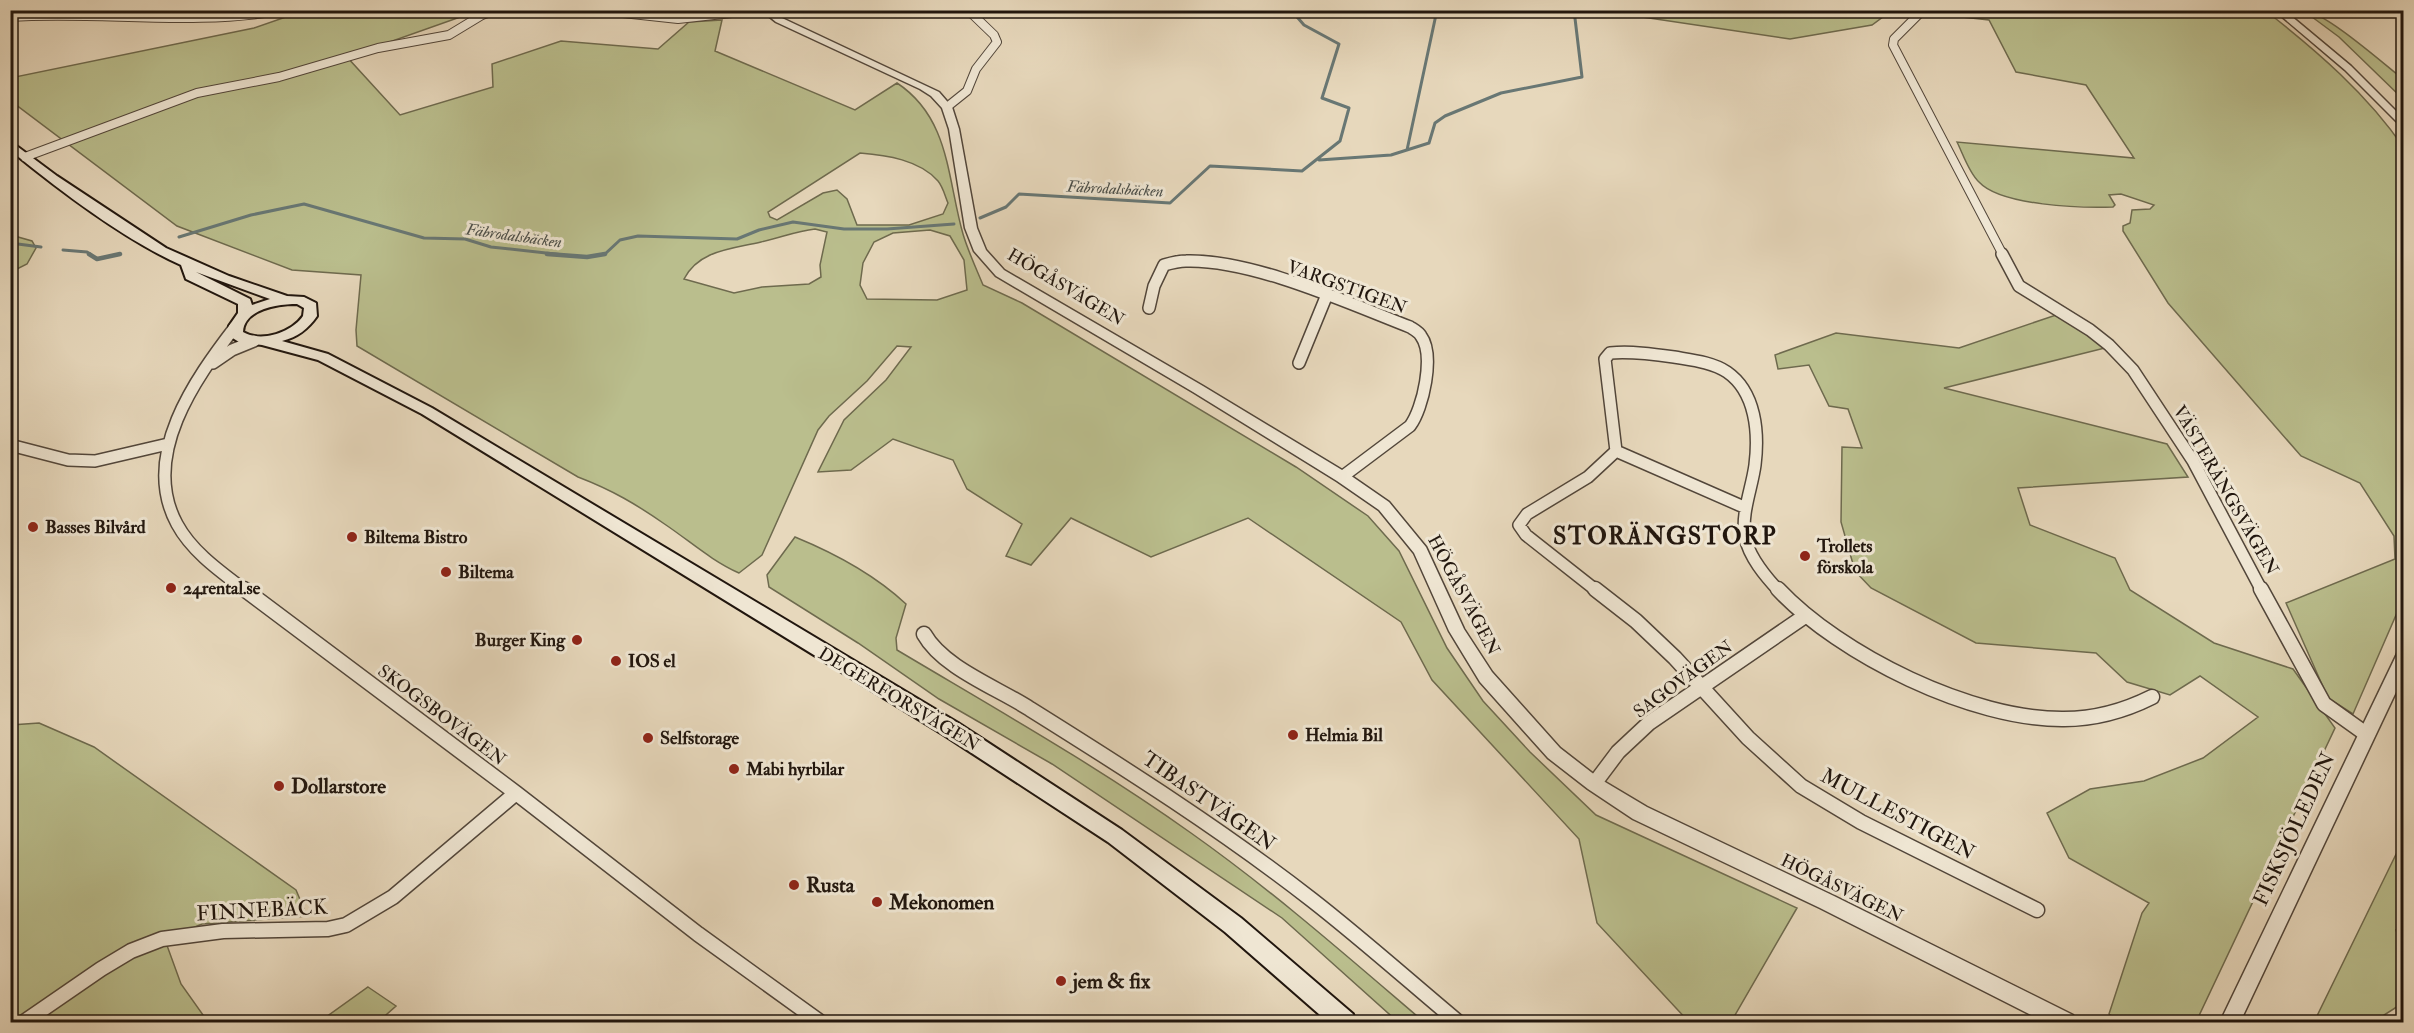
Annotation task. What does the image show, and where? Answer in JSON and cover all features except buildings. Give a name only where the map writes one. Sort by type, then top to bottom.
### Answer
[{"type":"main road","points":[[10,144],[53,179],[160,251],[241,286],[286,300]]},
{"type":"main road","points":[[186,264],[191,276],[245,302],[245,315]]},
{"type":"main road","points":[[286,300],[299,300],[311,306],[310,317],[303,325],[284,336],[260,341],[239,337],[236,327],[245,315],[264,304],[286,300]]},
{"type":"main road","name":"DEGERFORSVÄGEN","points":[[303,325],[304,339],[373,373],[427,411]]},
{"type":"main road","name":"DEGERFORSVÄGEN","points":[[260,341],[323,357],[427,411],[951,729],[1068,803],[1233,925],[1345,1023]]},
{"type":"street","points":[[10,17],[52,13],[198,18],[253,16],[283,10]]},
{"type":"street","points":[[25,157],[197,93],[224,86],[279,78],[378,48],[449,35],[482,15],[496,10]]},
{"type":"street","points":[[596,10],[678,19],[759,10]]},
{"type":"street","points":[[765,10],[779,20],[924,87],[935,94],[947,107],[967,91],[976,69],[998,42],[994,35],[968,10]]},
{"type":"street","name":"VÄSTERÄNGSVÄGEN","points":[[1923,10],[1894,39],[1893,45],[2019,286],[2090,330],[2109,345],[2133,370],[2193,460],[2324,704],[2366,734]]},
{"type":"street","points":[[2278,10],[2348,68],[2403,126]]},
{"type":"street","name":"HÖGÅSVÄGEN","points":[[947,107],[954,129],[971,228],[980,251],[1000,273],[1152,361],[1342,477],[1366,493],[1397,519],[1421,551],[1457,631],[1486,677],[1554,753],[1594,784],[1640,813],[1827,902],[2066,1023]]},
{"type":"street","name":"VARGSTIGEN","points":[[1149,308],[1160,271],[1172,261],[1224,264],[1410,327],[1421,335],[1426,353],[1418,416],[1410,426],[1342,477]]},
{"type":"street","points":[[1299,363],[1326,297]]},
{"type":"street","name":"SKOGSBOVÄGEN","points":[[236,327],[202,374],[172,429],[168,444],[166,486],[173,517],[198,551],[221,572],[516,793],[698,934],[820,1023]]},
{"type":"street","name":"SKOGSBOVÄGEN","points":[[202,374],[225,354],[260,341]]},
{"type":"street","points":[[1746,508],[1616,451],[1605,359],[1610,353],[1619,351],[1661,356],[1722,369],[1741,388],[1754,416],[1757,432],[1757,450],[1744,527],[1746,543],[1762,573],[1805,616],[1860,651],[1904,675],[1951,696],[2001,712],[2035,717],[2071,718],[2109,715],[2136,706],[2152,697]]},
{"type":"street","points":[[10,445],[68,459],[96,461],[168,444]]},
{"type":"street","name":"MULLESTIGEN","points":[[1616,451],[1604,465],[1527,514],[1519,525],[1526,536],[1636,621],[1675,658],[1700,687],[1778,766],[1801,786],[1827,803],[2037,910]]},
{"type":"street","name":"SAGOVÄGEN","points":[[1594,784],[1618,752],[1649,723],[1805,616]]},
{"type":"street","name":"TIBASTVÄGEN","points":[[924,634],[929,643],[947,660],[1017,700],[1172,798],[1243,849],[1312,900],[1458,1023]]},
{"type":"street","name":"FISKSJÖLEDEN","points":[[2230,1023],[2403,657]]},
{"type":"street","name":"FINNEBÄCK","points":[[24,1023],[121,957],[162,939],[223,931],[328,929],[355,921],[393,897],[516,793]]},
{"type":"green space","points":[[480,10],[347,57],[400,115],[493,87],[492,64],[561,41],[658,49],[689,22],[722,20],[715,51],[855,110],[897,83],[914,97],[927,113],[937,131],[944,151],[963,234],[983,285],[1022,303],[1296,467],[1368,516],[1399,551],[1447,648],[1483,701],[1530,752],[1596,815],[1797,908],[1731,1022],[1689,1022],[1597,923],[1579,839],[1432,680],[1401,622],[1248,518],[1151,557],[1071,518],[1031,565],[1006,556],[1022,524],[967,489],[953,460],[893,439],[851,470],[818,472],[844,420],[886,380],[911,347],[897,346],[867,381],[829,416],[818,430],[762,555],[739,573],[711,557],[634,504],[578,477],[357,346],[356,330],[361,275],[292,270],[177,226],[11,101],[10,78],[254,28],[303,11]],"holes":[[[860,153],[902,160],[931,174],[940,183],[948,203],[943,214],[909,225],[857,225],[847,199],[837,190],[823,193],[777,220],[770,217],[768,212]],[[815,229],[827,232],[820,265],[821,277],[809,284],[762,287],[734,293],[684,279],[690,269],[707,256]],[[930,230],[950,236],[964,260],[967,290],[937,300],[867,299],[860,285],[863,263],[874,242],[893,233]]]},
{"type":"green space","points":[[1602,11],[2266,11],[2340,74],[2374,109],[2404,148],[2403,599],[2353,714],[2328,698],[2286,603],[2395,559],[2394,536],[2360,483],[2301,456],[2168,303],[2123,231],[2123,226],[2130,223],[2132,210],[2150,209],[2154,205],[2121,194],[2109,195],[2115,205],[2113,207],[2043,204],[2005,196],[1990,190],[1975,178],[1957,142],[2134,158],[2086,85],[2016,72],[1989,20],[1917,12],[1887,14],[1872,25],[1790,39]]},
{"type":"green space","points":[[2304,11],[2313,13],[2339,28],[2403,79],[2403,99],[2339,37]]},
{"type":"green space","points":[[11,235],[32,241],[36,248],[27,264],[11,272]]},
{"type":"green space","points":[[2056,315],[2109,347],[1944,388],[2167,444],[2188,477],[2018,488],[2030,525],[2115,558],[2130,590],[2214,643],[2293,669],[2335,728],[2196,1022],[2121,1022],[2109,1014],[2142,913],[2149,903],[2069,858],[2047,813],[2090,789],[2144,781],[2203,758],[2258,717],[2200,676],[2170,695],[2127,682],[2096,653],[1976,643],[1871,588],[1855,571],[1841,522],[1842,447],[1862,448],[1848,409],[1829,406],[1809,365],[1778,369],[1775,355],[1836,333],[1959,348]]},
{"type":"green space","points":[[795,537],[854,566],[894,593],[906,604],[896,638],[897,650],[1083,761],[1191,833],[1281,901],[1424,1022],[1398,1022],[1282,918],[1052,764],[939,699],[858,643],[769,587],[767,575]]},
{"type":"green space","points":[[39,723],[94,747],[296,890],[307,916],[202,924],[165,940],[181,984],[208,1022],[11,1022],[11,725]]},
{"type":"green space","points":[[2403,840],[2403,930],[2396,930],[2403,949],[2403,1003],[2384,1015],[2381,1022],[2314,1022]]},
{"type":"green space","points":[[368,987],[396,1006],[378,1022],[319,1022]]},
{"type":"waterway","name":"Fäbrodalsbäcken","points":[[980,218],[1006,207],[1019,194],[1170,203],[1210,166],[1302,171],[1340,141],[1349,108],[1322,98],[1339,44],[1304,25],[1291,10]]},
{"type":"waterway","points":[[1407,150],[1437,10]]},
{"type":"waterway","points":[[1407,150],[1429,143],[1435,123],[1445,116],[1501,93],[1582,77],[1574,10]]},
{"type":"waterway","points":[[1319,160],[1391,155],[1407,150]]},
{"type":"waterway","name":"Fäbrodalsbäcken","points":[[179,237],[251,215],[304,204],[424,238],[465,239],[491,247],[564,255]]},
{"type":"waterway","name":"Fäbrodalsbäcken","points":[[605,254],[620,240],[638,236],[737,239],[759,230],[793,222],[844,229],[887,229],[954,224]]},
{"type":"waterway","name":"Fäbrodalsbäcken","points":[[10,243],[41,247]]},
{"type":"waterway","name":"Fäbrodalsbäcken","points":[[63,250],[87,252],[91,255]]},
{"type":"waterway","name":"Fäbrodalsbäcken","points":[[89,254],[97,259],[120,254],[115,255]]},
{"type":"waterway","name":"Fäbrodalsbäcken","points":[[547,254],[587,257],[605,254]]},
{"type":"waterway","name":"Fäbrodalsbäcken","points":[[598,255],[605,254]]},
{"type":"place","name":"Basses Bilvård","points":[[33,527]]},
{"type":"place","name":"Biltema Bistro","points":[[352,537]]},
{"type":"place","name":"Trollets förskola","points":[[1805,556]]},
{"type":"place","name":"Biltema","points":[[446,572]]},
{"type":"place","name":"24rental.se","points":[[171,588]]},
{"type":"place","name":"Burger King","points":[[577,640]]},
{"type":"place","name":"IOS el","points":[[616,661]]},
{"type":"place","name":"Helmia Bil","points":[[1293,735]]},
{"type":"place","name":"Selfstorage","points":[[648,738]]},
{"type":"place","name":"Mabi hyrbilar","points":[[734,769]]},
{"type":"place","name":"Dollarstore","points":[[279,786]]},
{"type":"place","name":"Rusta","points":[[794,885]]},
{"type":"place","name":"Mekonomen","points":[[877,902]]},
{"type":"place","name":"jem & fix","points":[[1061,981]]},
{"type":"district","name":"STORÄNGSTORP","points":[[1665,536]]}]
